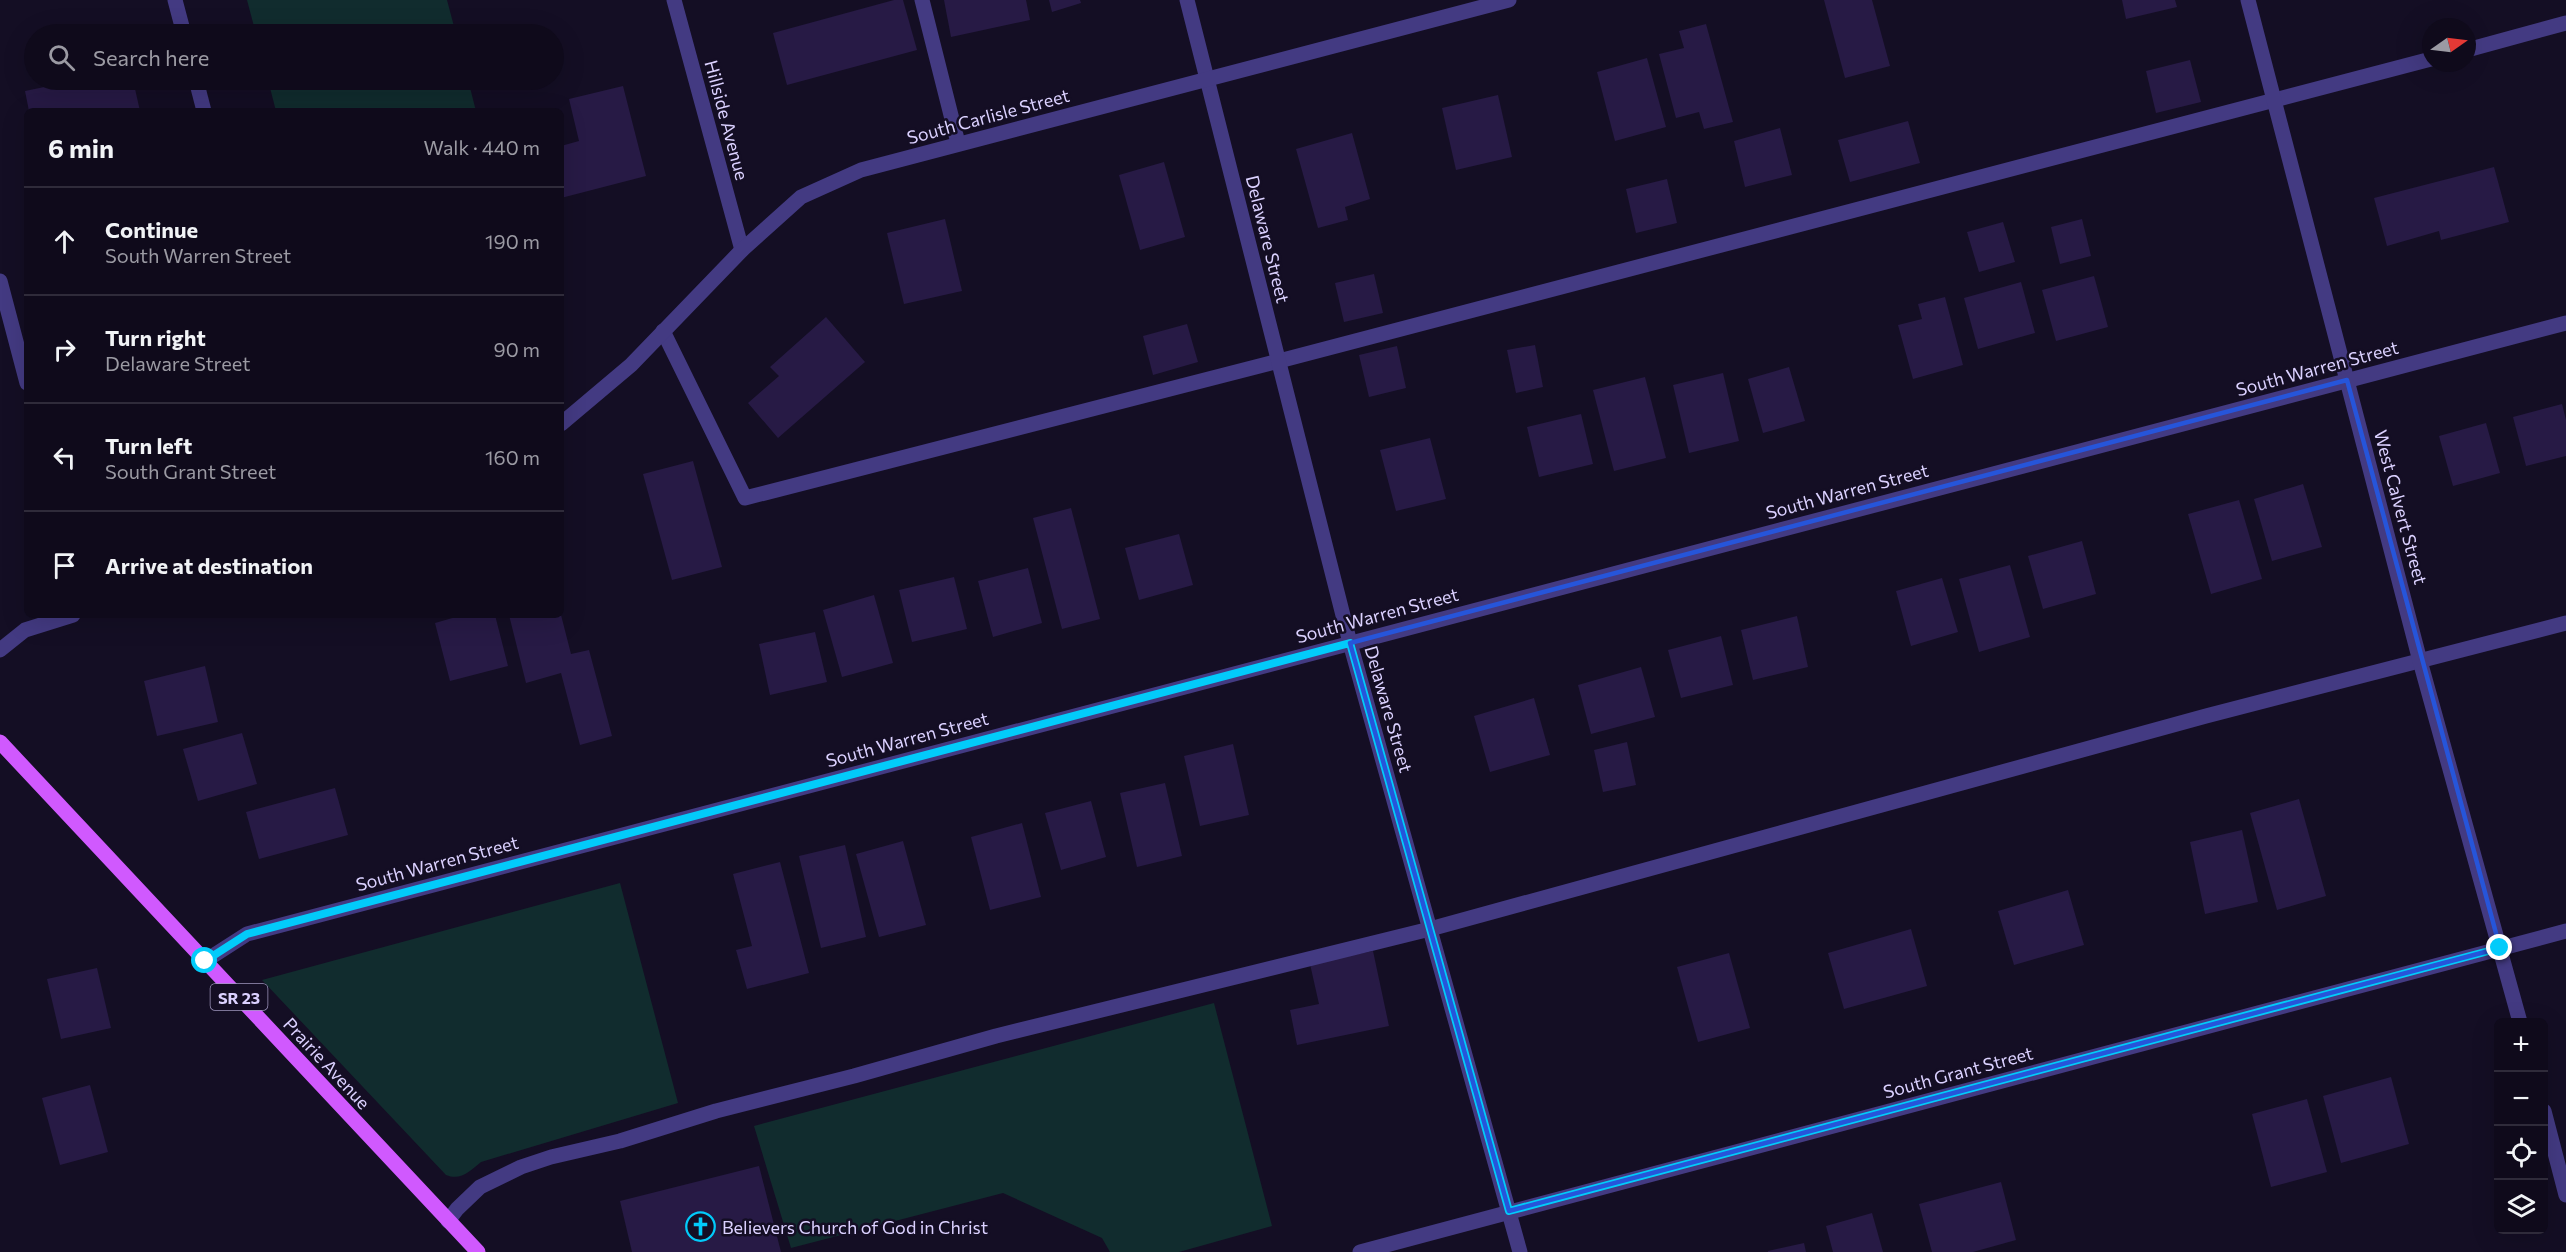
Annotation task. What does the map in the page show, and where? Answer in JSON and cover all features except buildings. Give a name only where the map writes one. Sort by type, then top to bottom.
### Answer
[{"type":"main road","name":"Prairie Avenue","points":[[0,742],[478,1252]]},
{"type":"street","points":[[175,0],[181,24]]},
{"type":"street","name":"Hillside Avenue","points":[[674,0],[741,250]]},
{"type":"street","points":[[922,0],[958,143]]},
{"type":"street","name":"Delaware Street","points":[[1186,0],[1350,643],[1520,1252]]},
{"type":"street","name":"South Carlisle Street","points":[[564,421],[631,365],[741,250],[801,197],[861,170],[1509,0]]},
{"type":"street","name":"West Calvert Street","points":[[2248,0],[2420,661],[2519,1018]]},
{"type":"street","points":[[2476,48],[2566,23]]},
{"type":"street","points":[[663,332],[745,498],[1279,361],[2422,61]]},
{"type":"street","points":[[199,90],[203,108]]},
{"type":"street","points":[[0,281],[24,372]]},
{"type":"street","name":"South Warren Street","points":[[205,961],[247,934],[2566,323]]},
{"type":"street","points":[[0,650],[25,630],[63,618]]},
{"type":"street","points":[[448,1221],[480,1187],[521,1167],[551,1157],[620,1141],[716,1112],[854,1077],[996,1036],[1430,929],[2206,716],[2566,623]]},
{"type":"street","name":"South Grant Street","points":[[1360,1252],[2566,931]]},
{"type":"street","points":[[2548,1126],[2566,1195]]},
{"type":"highlighted area","points":[[2347,380],[2500,948],[1509,1211],[1350,643]]},
{"type":"green space","points":[[247,0],[447,0],[453,24],[253,24]]},
{"type":"green space","points":[[271,90],[471,90],[475,108],[275,108]]},
{"type":"green space","points":[[620,883],[678,1103],[481,1162],[461,1176],[446,1175],[262,980]]},
{"type":"green space","points":[[1214,1003],[1272,1226],[1179,1252],[1110,1252],[1102,1238],[1003,1193],[791,1248],[754,1126]]},
{"type":"place","name":"Believers Church of God in Christ","points":[[701,1227]]},
{"type":"route","points":[[205,961],[247,934],[1350,643],[1509,1211],[2500,948]]}]
